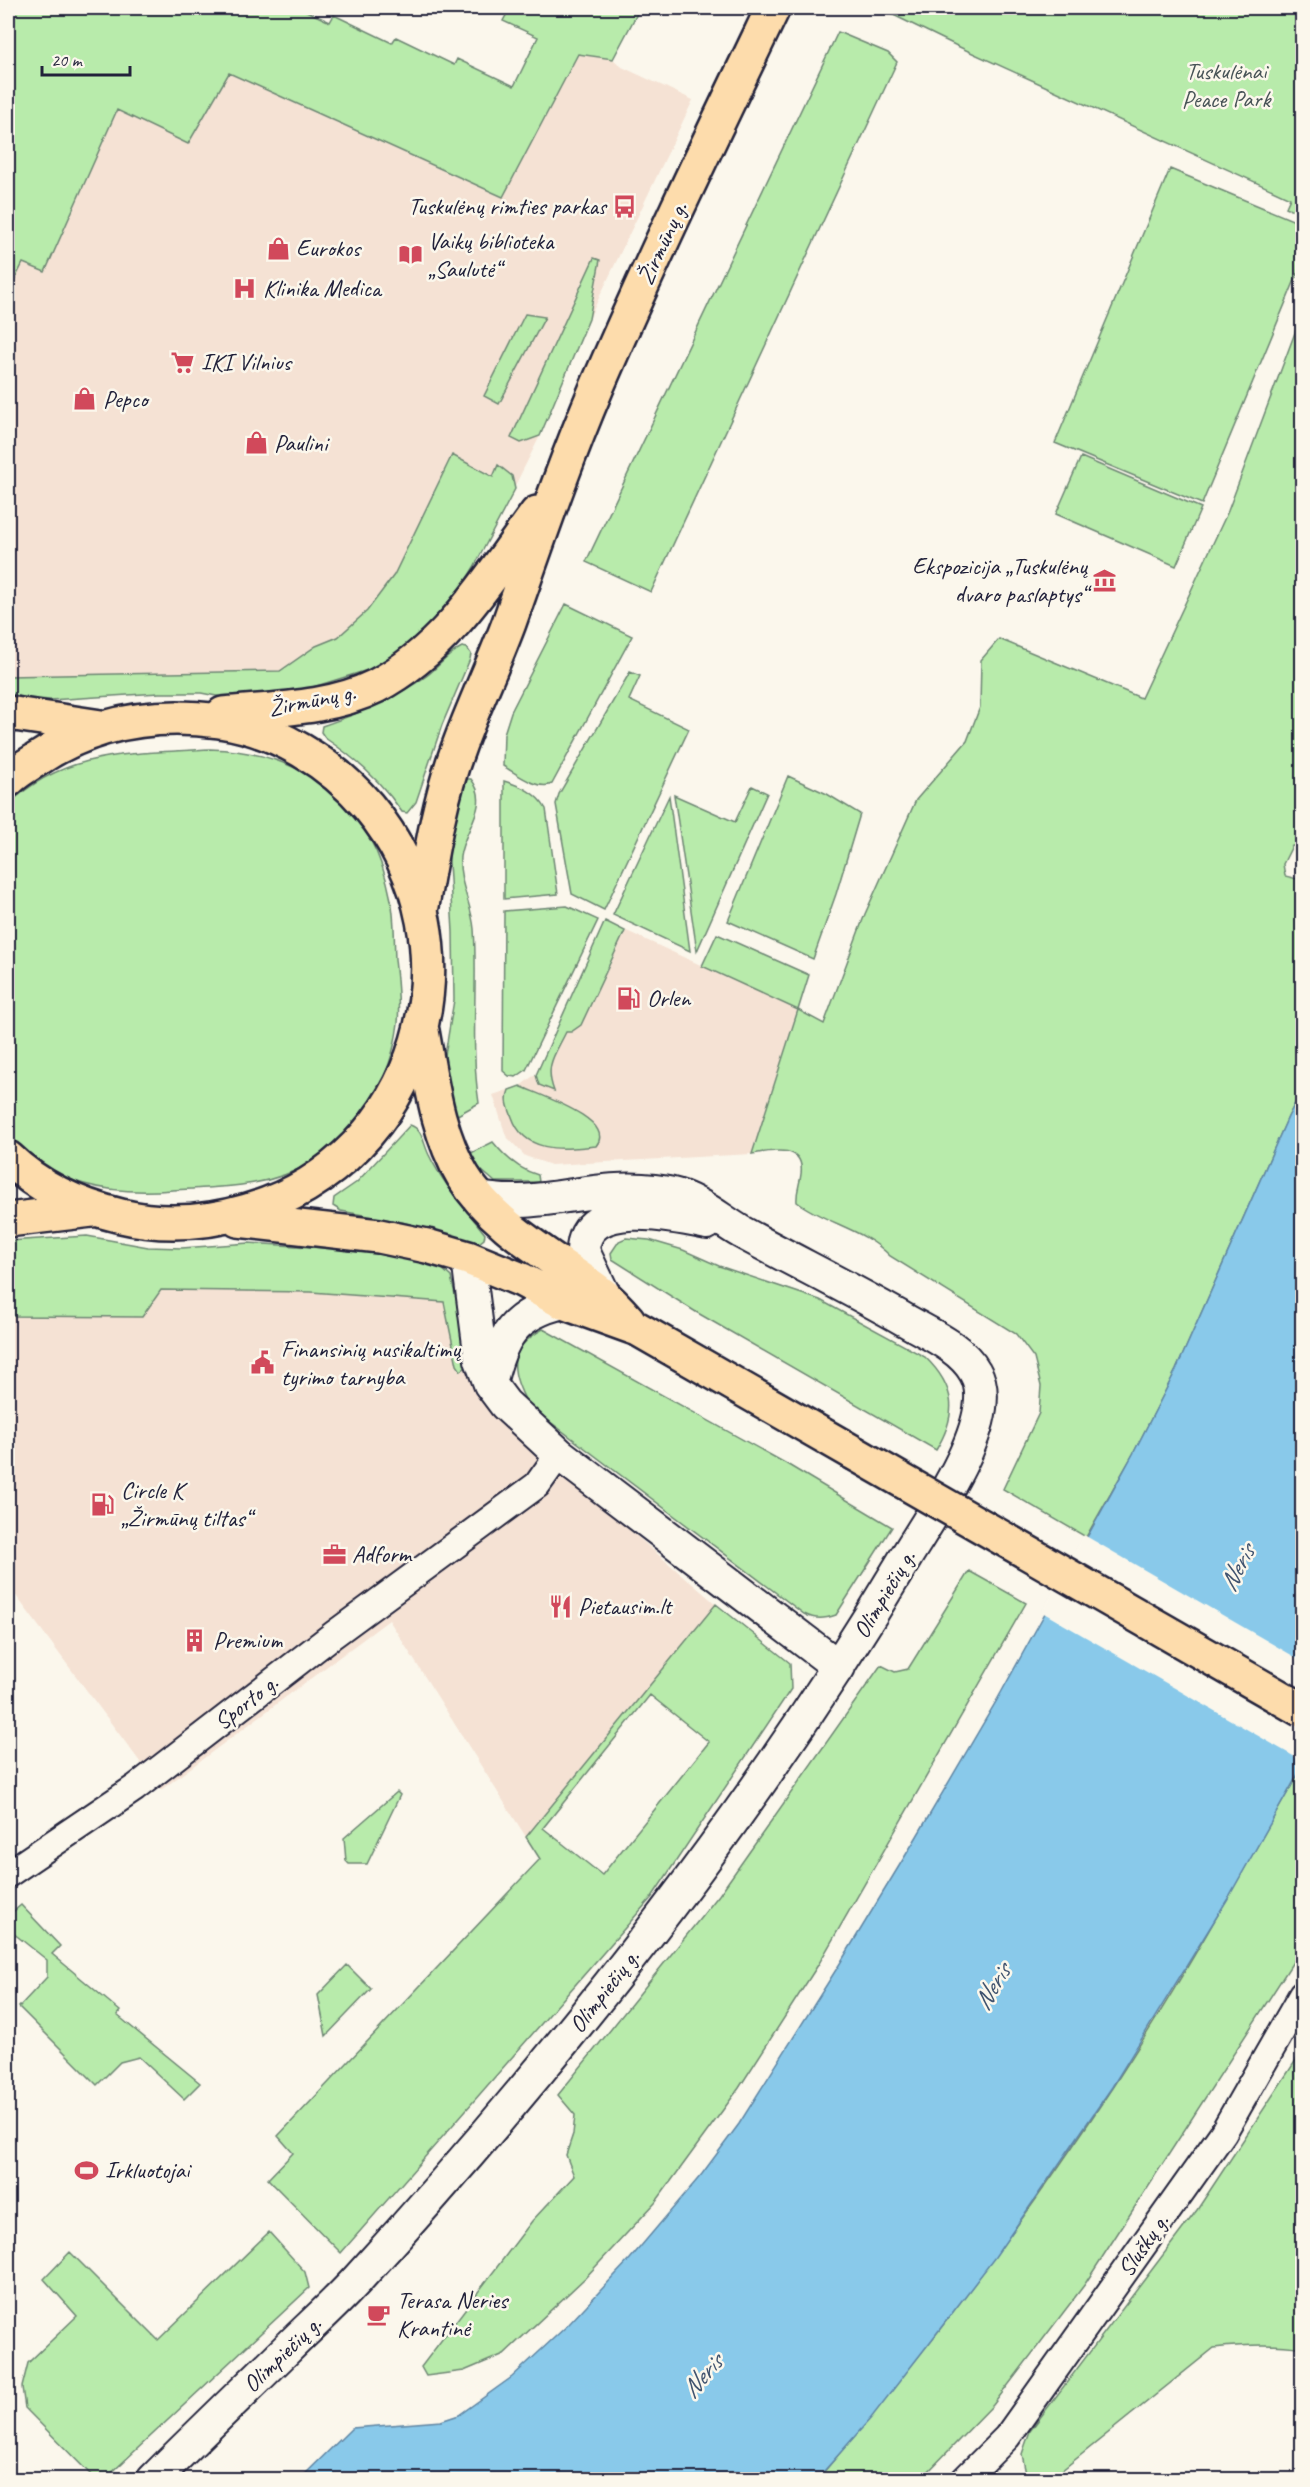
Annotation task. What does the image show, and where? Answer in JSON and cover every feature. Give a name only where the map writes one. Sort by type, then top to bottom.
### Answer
[{"type":"main road","name":"Žirmūnų g.","points":[[422,909],[435,834],[452,767],[507,628],[559,482],[596,389],[641,289],[773,8]]},
{"type":"main road","name":"Žirmūnų g.","points":[[188,717],[299,707],[339,698],[375,686],[423,655],[459,620],[559,482]]},
{"type":"main road","points":[[8,714],[103,727]]},
{"type":"main road","points":[[8,780],[56,746],[103,727],[145,718],[188,717],[234,723],[278,738],[318,760],[354,790],[384,825],[406,865],[422,909],[428,949],[428,990],[422,1030],[406,1075],[382,1116],[350,1153],[313,1182],[278,1200],[224,1218],[180,1223],[137,1220],[94,1209],[54,1192],[8,1158]]},
{"type":"main road","points":[[422,1030],[433,1093],[442,1127],[462,1176],[479,1198],[514,1231],[604,1295],[638,1329]]},
{"type":"main road","points":[[8,1220],[94,1209]]},
{"type":"main road","points":[[224,1218],[378,1236],[427,1246],[468,1258],[522,1280],[563,1302],[638,1329],[1302,1710]]},
{"type":"street","points":[[479,1198],[503,1203],[527,1202],[604,1191],[656,1191],[682,1197],[735,1228]]},
{"type":"street","points":[[604,1295],[585,1258],[583,1243],[589,1230],[606,1218],[625,1214],[651,1214],[735,1228]]},
{"type":"street","name":"Olimpiečių g.","points":[[153,2480],[353,2285],[531,2083],[607,1989],[732,1822],[839,1667],[964,1460],[980,1414],[980,1382],[974,1368],[962,1355],[860,1294],[735,1228]]},
{"type":"street","points":[[468,1258],[481,1360],[490,1384],[504,1404],[559,1454],[839,1667]]},
{"type":"street","points":[[490,1384],[506,1337],[526,1315],[543,1307],[563,1302]]},
{"type":"street","name":"Sporto g.","points":[[8,1874],[135,1788],[333,1635],[537,1485],[559,1454]]},
{"type":"street","name":"Sluškų g.","points":[[964,2480],[1007,2437],[1223,2133],[1302,1995]]},
{"type":"shaded area","points":[[578,54],[613,59],[622,67],[693,100],[589,319],[540,436],[474,567],[323,685],[232,699],[201,693],[116,694],[50,700],[25,698],[8,693],[8,293],[23,263],[45,271],[117,110],[228,73],[502,197]]},
{"type":"shaded area","points":[[605,921],[798,1010],[752,1154],[551,1165],[525,1156],[506,1136],[493,1095],[520,1086],[536,1074]]},
{"type":"shaded area","points":[[161,1290],[311,1292],[444,1302],[457,1365],[471,1363],[489,1410],[716,1604],[526,1837],[389,1620],[161,1790],[8,1585],[8,1316],[142,1317]]},
{"type":"green space","points":[[8,8],[300,8],[330,22],[334,15],[392,43],[396,37],[454,65],[457,59],[514,86],[538,37],[503,21],[510,8],[640,8],[613,59],[578,54],[503,197],[229,73],[188,144],[117,110],[45,272],[23,263],[8,293]]},
{"type":"green space","name":"Tuskulėnai Peace Park","points":[[879,8],[1302,8],[1302,214],[1286,207],[1290,198]]},
{"type":"green space","points":[[838,32],[888,53],[897,62],[651,592],[586,562]]},
{"type":"green space","points":[[1170,169],[1302,224],[1302,263],[1202,504],[1055,443]]},
{"type":"green space","points":[[594,258],[600,260],[589,319],[540,436],[521,443],[511,438]]},
{"type":"green space","points":[[525,314],[545,317],[499,404],[484,396]]},
{"type":"green space","points":[[1302,314],[1302,846],[1292,846],[1283,864],[1285,876],[1297,879],[1302,871],[1302,1090],[1176,1370],[1133,1454],[1086,1537],[1003,1489],[1039,1413],[1041,1386],[1034,1358],[1016,1334],[890,1256],[869,1240],[797,1202],[801,1174],[798,1157],[785,1151],[752,1154],[798,1010],[824,1024],[865,914],[916,800],[967,741],[980,707],[981,660],[999,639],[1141,698],[1228,511]]},
{"type":"green space","points":[[452,455],[493,477],[498,465],[512,476],[515,489],[474,567],[445,615],[414,643],[374,668],[278,698],[232,699],[201,693],[159,693],[50,700],[25,698],[8,693],[8,676],[280,671],[316,646],[338,637],[367,611],[394,575]]},
{"type":"green space","points":[[1081,457],[1201,508],[1176,566],[1056,514]]},
{"type":"green space","points":[[566,604],[632,636],[552,784],[546,786],[527,780],[503,766],[504,734],[511,712]]},
{"type":"green space","points":[[462,647],[467,648],[471,654],[470,659],[442,725],[416,802],[407,813],[402,812],[367,771],[325,738],[321,732],[322,726],[362,711],[401,692],[425,677]]},
{"type":"green space","points":[[630,672],[640,676],[629,700],[689,729],[604,910],[572,894],[556,804],[559,794]]},
{"type":"green space","points":[[210,749],[244,752],[276,760],[304,773],[329,790],[351,811],[368,836],[382,866],[393,915],[399,1015],[388,1065],[381,1085],[370,1104],[344,1137],[328,1151],[294,1171],[261,1182],[208,1188],[127,1191],[83,1184],[44,1167],[25,1154],[8,1137],[8,805],[30,787],[53,773],[77,764],[128,754]]},
{"type":"green space","points":[[788,776],[827,794],[860,814],[836,894],[813,959],[728,921]]},
{"type":"green space","points":[[462,779],[471,779],[479,798],[478,808],[462,847],[460,866],[474,929],[475,1060],[479,1103],[454,1117],[444,1061],[454,1000],[448,844]]},
{"type":"green space","points":[[504,781],[528,791],[546,809],[558,894],[504,899]]},
{"type":"green space","points":[[752,786],[767,793],[697,951],[674,795],[735,822]]},
{"type":"green space","points":[[669,796],[690,951],[613,915]]},
{"type":"green space","points":[[567,906],[598,920],[526,1070],[516,1077],[509,1076],[503,1071],[504,911]]},
{"type":"green space","points":[[605,921],[625,931],[581,1025],[571,1032],[566,1032],[552,1060],[550,1074],[554,1091],[539,1085],[536,1075]]},
{"type":"green space","points":[[717,934],[809,975],[798,1010],[702,966]]},
{"type":"green space","points":[[520,1086],[572,1109],[586,1118],[596,1127],[600,1136],[596,1146],[547,1147],[526,1138],[512,1117],[507,1097],[509,1090]]},
{"type":"green space","points":[[410,1125],[418,1130],[441,1176],[485,1234],[484,1239],[479,1243],[402,1222],[341,1211],[333,1206],[334,1198],[357,1182]]},
{"type":"green space","points":[[493,1142],[513,1162],[538,1175],[539,1182],[495,1182],[481,1170],[469,1154]]},
{"type":"green space","points":[[87,1236],[148,1247],[182,1248],[249,1243],[357,1250],[427,1263],[441,1268],[451,1277],[471,1363],[461,1371],[457,1365],[444,1302],[311,1292],[161,1290],[142,1317],[8,1316],[8,1241]]},
{"type":"green space","points":[[626,1238],[649,1240],[683,1250],[719,1266],[820,1300],[925,1357],[943,1379],[950,1401],[948,1424],[936,1450],[696,1312],[612,1259],[611,1253],[619,1241]]},
{"type":"green space","points":[[543,1329],[785,1463],[892,1527],[836,1615],[820,1618],[804,1614],[528,1405],[518,1382],[515,1362],[517,1353],[523,1345]]},
{"type":"green space","points":[[969,1571],[1026,1603],[818,1965],[739,2088],[655,2203],[585,2278],[504,2354],[464,2371],[426,2376],[421,2367],[532,2221],[574,2176],[566,2155],[573,2134],[575,2115],[558,2095],[719,1895],[881,1665],[895,1672],[908,1669]]},
{"type":"green space","points":[[716,1604],[790,1663],[791,1689],[652,1897],[341,2253],[268,2179],[293,2153],[278,2136],[540,1859],[526,1837]],"holes":[[[650,1695],[709,1742],[602,1875],[543,1828]]]},
{"type":"green space","points":[[1302,1767],[1302,1948],[1085,2284],[993,2405],[921,2479],[817,2480],[934,2337],[1078,2139],[1186,1969]]},
{"type":"green space","points":[[397,1792],[400,1795],[367,1864],[349,1864],[346,1861],[344,1838]]},
{"type":"green space","points":[[21,1905],[60,1946],[52,1954],[120,2011],[117,2015],[200,2083],[184,2099],[139,2057],[120,2062],[97,2085],[19,2007],[47,1977],[47,1960],[8,1929],[8,1916]]},
{"type":"green space","points":[[347,1965],[371,1989],[326,2036],[318,1995]]},
{"type":"green space","points":[[1302,2051],[1302,2348],[1258,2345],[1214,2348],[1051,2479],[1035,2479],[1026,2474],[1022,2454],[1030,2431],[1197,2210]]},
{"type":"green space","points":[[269,2232],[305,2272],[309,2288],[105,2479],[95,2479],[25,2408],[22,2387],[28,2363],[77,2316],[44,2279],[70,2252],[158,2340]]},
{"type":"water","name":"Neris","points":[[1302,1090],[1302,1767],[1227,1900],[1112,2087],[995,2257],[871,2418],[817,2479],[299,2480],[352,2428],[441,2421],[459,2415],[512,2377],[569,2324],[630,2259],[702,2174],[739,2124],[913,1843],[997,1700],[1133,1454],[1176,1370]]},
{"type":"pier","points":[[1084,1535],[1302,1661],[1302,1761],[1042,1612]]},
{"type":"place","name":"Tuskulėnų rimties parkas","points":[[624,206]]},
{"type":"place","name":"Eurokos","points":[[278,248]]},
{"type":"place","name":"Vaikų biblioteka „Saulutė“","points":[[410,255]]},
{"type":"place","name":"Klinika Medica","points":[[245,288]]},
{"type":"place","name":"IKI Vilnius","points":[[183,362]]},
{"type":"place","name":"Pepco","points":[[85,399]]},
{"type":"place","name":"Paulini","points":[[256,443]]},
{"type":"place","name":"Ekspozicija „Tuskulėnų dvaro paslaptys“","points":[[1105,580]]},
{"type":"place","name":"Orlen","points":[[629,998]]},
{"type":"place","name":"Finansinių nusikaltimų tyrimo tarnyba","points":[[263,1363]]},
{"type":"place","name":"Circle K „Žirmūnų tiltas“","points":[[103,1504]]},
{"type":"place","name":"Adform","points":[[334,1554]]},
{"type":"place","name":"Pietausim.lt","points":[[560,1606]]},
{"type":"place","name":"Premium","points":[[195,1640]]},
{"type":"place","name":"Irkluotojai","points":[[87,2170]]},
{"type":"place","name":"Terasa Neries Krantinė","points":[[379,2314]]}]
